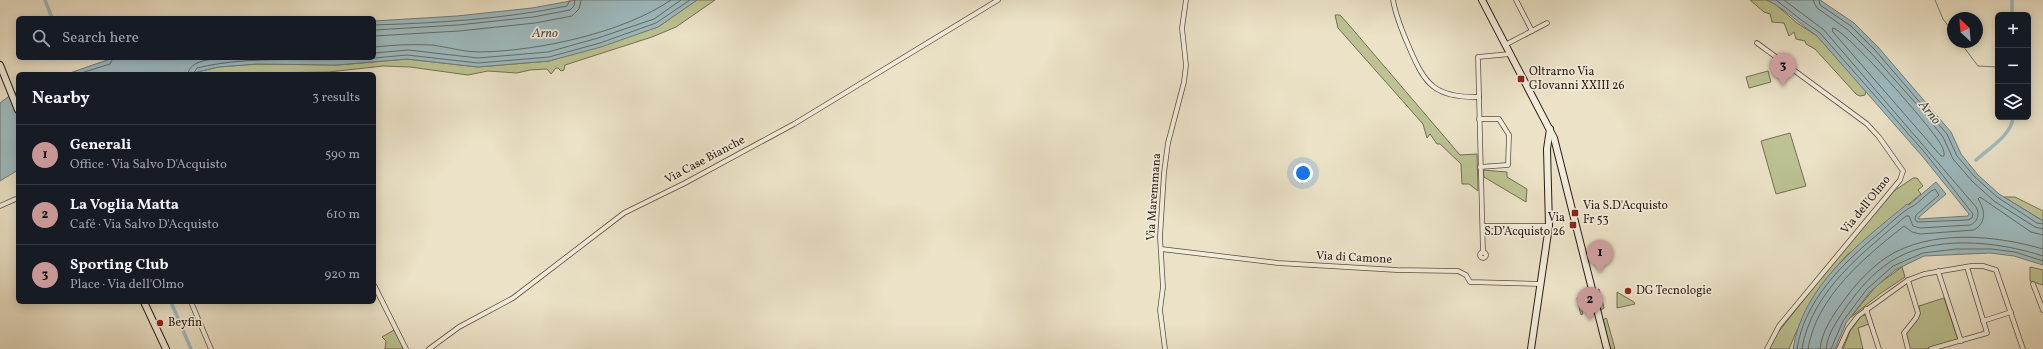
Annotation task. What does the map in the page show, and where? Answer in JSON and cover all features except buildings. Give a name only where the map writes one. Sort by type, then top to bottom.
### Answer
[{"type":"main road","points":[[1482,0],[1550,129],[1557,147],[1607,349]]},
{"type":"main road","points":[[0,65],[16,105]]},
{"type":"main road","points":[[1531,349],[1542,284],[1549,226],[1547,149],[1550,129]]},
{"type":"main road","points":[[145,304],[166,349]]},
{"type":"street","name":"Via Case Bianche","points":[[429,349],[459,327],[513,298],[624,213],[685,183],[794,124],[998,0]]},
{"type":"street","name":"Via Maremmana","points":[[1165,349],[1160,313],[1163,283],[1161,250],[1164,166],[1185,72],[1182,28],[1186,0]]},
{"type":"street","points":[[1393,0],[1400,26],[1418,68],[1426,80],[1436,89],[1450,96],[1479,97]]},
{"type":"street","points":[[1516,0],[1532,31]]},
{"type":"street","points":[[1505,45],[1546,24]]},
{"type":"street","name":"Via dell'Olmo","points":[[1757,43],[1867,124],[1879,137],[1903,171],[1900,180],[1779,326],[1767,349]]},
{"type":"street","points":[[1483,253],[1478,56],[1510,54]]},
{"type":"street","points":[[1479,119],[1499,119],[1509,136],[1508,165],[1480,167]]},
{"type":"street","points":[[0,206],[16,199]]},
{"type":"street","points":[[1482,226],[1549,226]]},
{"type":"street","name":"Via di Camone","points":[[1161,250],[1315,266],[1458,271],[1466,275],[1470,282],[1542,284]]},
{"type":"street","points":[[1839,349],[1850,324],[1866,309],[1908,280],[1938,272],[1983,266],[1996,270],[2023,349]]},
{"type":"street","points":[[1931,349],[1987,333],[1967,267]]},
{"type":"street","points":[[1938,272],[1961,340]]},
{"type":"street","points":[[1908,280],[1918,313],[1916,318],[1904,333],[1908,349]]},
{"type":"street","points":[[2033,284],[2043,310]]},
{"type":"street","points":[[376,289],[406,349]]},
{"type":"street","points":[[192,304],[211,349]]},
{"type":"street","points":[[1866,309],[1879,349]]},
{"type":"street","points":[[1983,321],[2011,312]]},
{"type":"green space","points":[[697,0],[715,0],[676,27],[652,37],[565,65],[564,70],[561,71],[556,68],[551,74],[547,69],[530,70],[517,73],[488,71],[468,75],[410,67],[383,66],[329,72],[197,72],[218,67],[257,64],[337,65],[407,59],[478,67],[549,61],[658,27]]},
{"type":"green space","points":[[1750,0],[1767,0],[1775,4],[1797,23],[1817,36],[1866,91],[1865,95],[1860,96],[1856,94],[1815,49],[1806,44],[1805,41],[1796,39],[1794,32],[1789,36],[1784,23],[1772,22],[1770,14],[1764,12]]},
{"type":"green space","points":[[1335,15],[1340,15],[1349,25],[1460,155],[1477,154],[1478,191],[1469,184],[1462,184],[1461,164],[1440,144],[1437,144],[1430,134],[1427,138],[1423,124],[1338,28]]},
{"type":"green space","points":[[1768,71],[1771,82],[1749,88],[1746,77]]},
{"type":"green space","points":[[1790,133],[1806,186],[1776,194],[1761,141]]},
{"type":"green space","points":[[1483,170],[1507,172],[1507,177],[1527,189],[1526,202],[1484,177]]},
{"type":"green space","points":[[1913,178],[1917,178],[1923,186],[1918,190],[1921,194],[1846,256],[1828,277],[1806,312],[1789,349],[1769,349],[1776,335],[1828,269],[1894,191]]},
{"type":"green space","points":[[2004,197],[2015,197],[2043,211],[2043,221]]},
{"type":"green space","points":[[1902,267],[1905,277],[1881,293],[1850,318],[1877,285]]},
{"type":"green space","points":[[2030,267],[2043,270],[2043,285],[2030,281]]},
{"type":"green space","points":[[1599,289],[1604,308],[1601,310],[1596,291]]},
{"type":"green space","points":[[1617,292],[1634,302],[1635,304],[1617,308]]},
{"type":"green space","points":[[1590,295],[1591,299],[1579,301],[1583,314],[1581,315],[1577,298]]},
{"type":"green space","points":[[1944,298],[1958,340],[1926,349],[1909,349],[1905,335],[1920,315],[1919,306]]},
{"type":"green space","points":[[1862,315],[1867,315],[1869,324],[1858,328],[1863,349],[1843,349],[1850,331]]},
{"type":"green space","points":[[1606,318],[1615,349],[1610,349],[1603,320]]},
{"type":"green space","points":[[394,330],[404,347],[402,349],[385,349],[386,341],[382,337]]},
{"type":"water","name":"Arno","points":[[576,0],[697,0],[658,27],[601,47],[549,61],[478,67],[407,59],[337,65],[257,64],[218,67],[197,72],[73,72],[107,60],[376,60],[376,21],[457,16],[532,8]]},
{"type":"water","name":"Arno","points":[[1767,0],[1820,0],[1854,23],[1878,47],[1951,132],[1961,154],[1978,175],[1999,194],[2043,221],[2043,265],[2014,256],[1990,253],[1924,256],[1895,270],[1870,292],[1846,323],[1835,349],[1793,349],[1799,326],[1808,305],[1821,285],[1853,250],[1907,204],[1909,205],[1936,182],[1946,194],[1919,217],[1919,219],[1968,216],[1969,214],[1923,157],[1817,36],[1786,12]]},
{"type":"water","points":[[16,93],[16,171],[0,181],[0,103]]},
{"type":"waterway","points":[[45,0],[51,16]]},
{"type":"waterway","points":[[1935,0],[1943,19],[1947,24]]},
{"type":"waterway","points":[[2012,0],[2012,12]]},
{"type":"waterway","points":[[1964,48],[1978,66],[1995,67]]},
{"type":"waterway","points":[[1976,160],[2004,136],[2012,124],[2013,120]]},
{"type":"waterway","points":[[172,304],[191,349]]},
{"type":"place","name":"Oltrarno Via GIovanni XXIII 26","points":[[1521,79]]},
{"type":"place","name":"Sporting Club","points":[[1783,86]]},
{"type":"place","name":"Via S.D'Acquisto Fr 53","points":[[1575,213]]},
{"type":"place","name":"Via S.D’Acquisto 26","points":[[1573,225]]},
{"type":"place","name":"Generali","points":[[1600,273]]},
{"type":"place","name":"DG Tecnologie","points":[[1628,291]]},
{"type":"place","name":"La Voglia Matta","points":[[1590,320]]},
{"type":"place","name":"Beyfin","points":[[160,323]]}]
